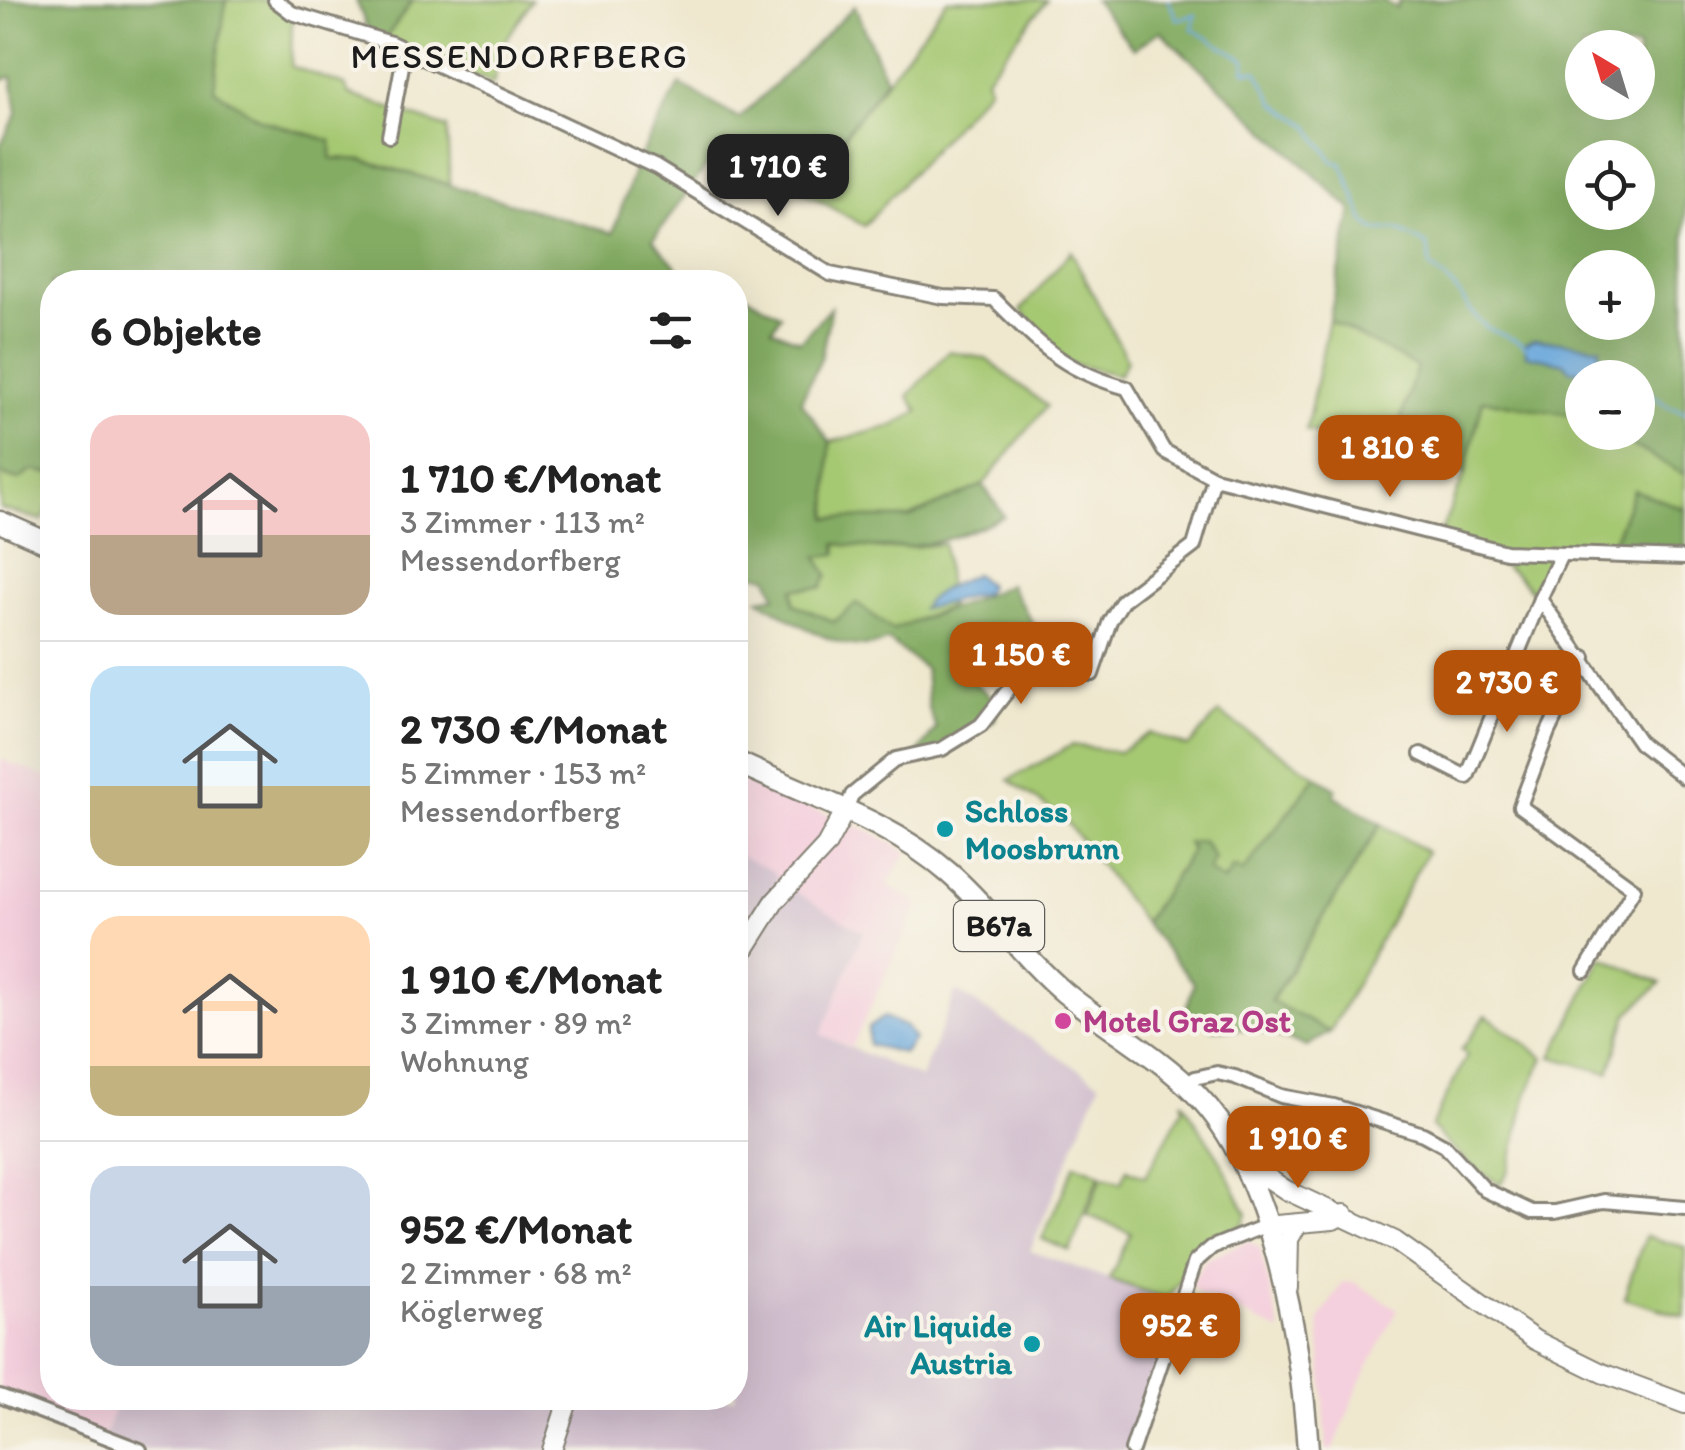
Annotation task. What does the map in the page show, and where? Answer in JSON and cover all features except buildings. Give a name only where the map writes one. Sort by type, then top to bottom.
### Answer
[{"type":"main road","points":[[0,522],[40,539]]},
{"type":"main road","name":"B67a","points":[[748,767],[847,807],[922,851],[952,875],[1067,994],[1188,1086],[1226,1131],[1245,1162],[1262,1206],[1287,1300],[1308,1450]]},
{"type":"main road","points":[[748,944],[775,901],[826,846],[847,807]]},
{"type":"main road","points":[[1245,1162],[1266,1180],[1338,1212],[1430,1262],[1535,1340],[1602,1373],[1685,1404]]},
{"type":"main road","points":[[1265,1226],[1297,1225],[1338,1212]]},
{"type":"main road","points":[[1265,1226],[1282,1217],[1338,1212]]},
{"type":"main road","points":[[1287,1300],[1288,1239],[1297,1225]]},
{"type":"main road","points":[[552,1450],[564,1410]]},
{"type":"street","points":[[275,0],[292,13],[405,50],[656,167],[830,274],[943,297],[994,298],[1048,352],[1082,376],[1127,388],[1164,452],[1214,478],[1506,552],[1560,557],[1598,553],[1685,558]]},
{"type":"street","points":[[389,136],[405,50]]},
{"type":"street","points":[[847,807],[852,796],[902,756],[942,748],[981,725],[1017,674],[1041,651],[1063,659],[1077,673],[1092,674],[1110,621],[1123,600],[1194,546],[1214,478]]},
{"type":"street","points":[[1421,754],[1467,776],[1560,557]]},
{"type":"street","points":[[1540,598],[1640,743],[1685,778]]},
{"type":"street","points":[[1584,657],[1548,732],[1520,806],[1634,889],[1585,971]]},
{"type":"street","points":[[1188,1086],[1196,1078],[1217,1073],[1281,1096],[1334,1106],[1423,1134],[1445,1146],[1485,1190],[1532,1212],[1555,1212],[1604,1200],[1685,1208]]},
{"type":"street","points":[[1132,1450],[1195,1262],[1212,1247],[1265,1226]]},
{"type":"street","points":[[0,1396],[140,1450]]},
{"type":"shaded area","points":[[0,759],[40,774],[40,1410],[114,1410],[101,1446],[0,1406]]},
{"type":"shaded area","points":[[748,781],[870,831],[907,852],[888,885],[919,903],[852,1047],[820,1035],[863,932],[753,918],[748,925]]},
{"type":"shaded area","points":[[748,859],[774,872],[778,881],[748,920]]},
{"type":"shaded area","points":[[781,883],[863,932],[821,1035],[921,1078],[956,991],[1100,1083],[1030,1251],[1188,1307],[1137,1450],[100,1450],[114,1410],[748,1410],[748,927]]},
{"type":"shaded area","points":[[1248,1241],[1259,1247],[1281,1332],[1201,1295],[1191,1284],[1205,1260]]},
{"type":"shaded area","points":[[1343,1282],[1355,1283],[1398,1309],[1360,1383],[1333,1450],[1327,1450],[1319,1320]]},
{"type":"green space","points":[[0,0],[226,0],[214,89],[261,120],[331,141],[331,158],[363,160],[613,233],[638,159],[680,84],[739,119],[855,6],[886,79],[803,191],[758,173],[722,144],[653,240],[679,270],[40,270],[40,471],[34,470],[18,480],[0,474],[0,145],[17,114],[12,77],[0,80]]},
{"type":"green space","points":[[226,0],[275,0],[292,13],[291,66],[345,85],[349,94],[447,128],[450,185],[363,160],[331,158],[331,141],[261,120],[213,89]]},
{"type":"green space","points":[[356,0],[413,0],[385,39],[369,33]]},
{"type":"green space","points":[[413,0],[532,0],[501,48],[493,84],[482,78],[466,80],[385,39]]},
{"type":"green space","points":[[947,0],[1047,0],[986,77],[989,87],[864,226],[803,191]]},
{"type":"green space","points":[[1094,0],[1383,0],[1396,8],[1400,0],[1685,0],[1685,475],[1641,450],[1655,450],[1655,360],[1565,360],[1565,414],[1483,400],[1465,473],[1391,451],[1417,367],[1329,320],[1352,210],[1160,31],[1134,49]]},
{"type":"green space","points":[[1071,251],[1127,360],[1119,375],[1067,363],[1021,310]]},
{"type":"green space","points":[[748,296],[781,315],[772,329],[800,341],[831,307],[821,359],[801,401],[830,442],[828,518],[908,518],[983,485],[1004,516],[923,545],[885,548],[836,544],[837,554],[817,557],[828,575],[822,587],[793,589],[794,604],[834,622],[857,603],[892,630],[1009,584],[1034,625],[1007,630],[971,680],[996,701],[995,719],[948,753],[913,760],[936,728],[928,708],[925,669],[888,640],[856,646],[804,627],[759,599],[776,596],[768,577],[748,573]]},
{"type":"green space","points":[[1329,320],[1417,367],[1391,451],[1306,431]]},
{"type":"green space","points":[[949,351],[986,359],[1047,406],[983,485],[908,518],[828,518],[830,442],[893,426],[919,411],[908,396]]},
{"type":"green space","points":[[1483,400],[1565,413],[1565,450],[1641,450],[1685,475],[1685,515],[1684,509],[1634,490],[1613,542],[1558,550],[1531,591],[1513,573],[1489,558],[1438,539],[1465,473]]},
{"type":"green space","points":[[34,470],[40,471],[40,519],[0,509],[0,474],[18,480]]},
{"type":"green space","points":[[1634,490],[1685,509],[1685,551],[1613,542]]},
{"type":"green space","points":[[836,544],[884,549],[944,544],[949,607],[891,630],[857,603],[834,622],[794,604],[792,589],[822,587],[816,556]]},
{"type":"green space","points":[[1219,713],[1316,776],[1243,872],[1224,882],[1207,871],[1214,859],[1188,844],[1192,850],[1144,923],[1066,821],[1009,780],[1072,745],[1119,752],[1150,733],[1188,747]]},
{"type":"green space","points":[[1316,776],[1336,788],[1334,795],[1381,824],[1271,1001],[1330,1032],[1307,1046],[1254,1029],[1212,1029],[1186,1010],[1194,983],[1144,923],[1192,850],[1187,843],[1203,841],[1214,859],[1208,871],[1224,882],[1233,867],[1243,872]]},
{"type":"green space","points":[[1381,824],[1427,852],[1330,1032],[1271,1002]]},
{"type":"green space","points":[[1602,957],[1661,983],[1628,1014],[1609,1073],[1552,1057]]},
{"type":"green space","points":[[1486,1015],[1544,1058],[1527,1094],[1509,1170],[1500,1184],[1471,1166],[1431,1127],[1467,1055],[1461,1050]]},
{"type":"green space","points":[[1182,1100],[1221,1161],[1247,1214],[1243,1225],[1204,1244],[1167,1299],[1109,1279],[1131,1233],[1087,1215],[1102,1176],[1122,1182],[1127,1169],[1145,1177],[1183,1109]]},
{"type":"green space","points":[[1075,1164],[1100,1174],[1070,1251],[1042,1239]]},
{"type":"green space","points":[[1645,1236],[1685,1247],[1685,1317],[1624,1298]]},
{"type":"water","points":[[1535,339],[1600,347],[1599,360],[1565,360],[1565,364],[1526,355],[1525,343]]},
{"type":"water","points":[[975,574],[988,585],[985,593],[922,609],[938,592]]},
{"type":"water","points":[[884,1017],[906,1027],[914,1039],[904,1053],[869,1045],[868,1028]]},
{"type":"waterway","points":[[1168,0],[1177,19],[1196,15],[1192,29],[1245,60],[1245,71],[1257,71],[1275,103],[1308,125],[1333,161],[1342,164],[1365,222],[1376,231],[1396,229],[1428,246],[1430,268],[1449,282],[1477,319],[1526,348]]},
{"type":"waterway","points":[[1655,396],[1668,407],[1685,412]]},
{"type":"place","name":"Schloss Moosbrunn","points":[[945,829]]},
{"type":"place","name":"Motel Graz Ost","points":[[1063,1021]]},
{"type":"place","name":"Air Liquide Austria","points":[[1032,1344]]},
{"type":"district","name":"MESSENDORFBERG","points":[[520,56]]}]
